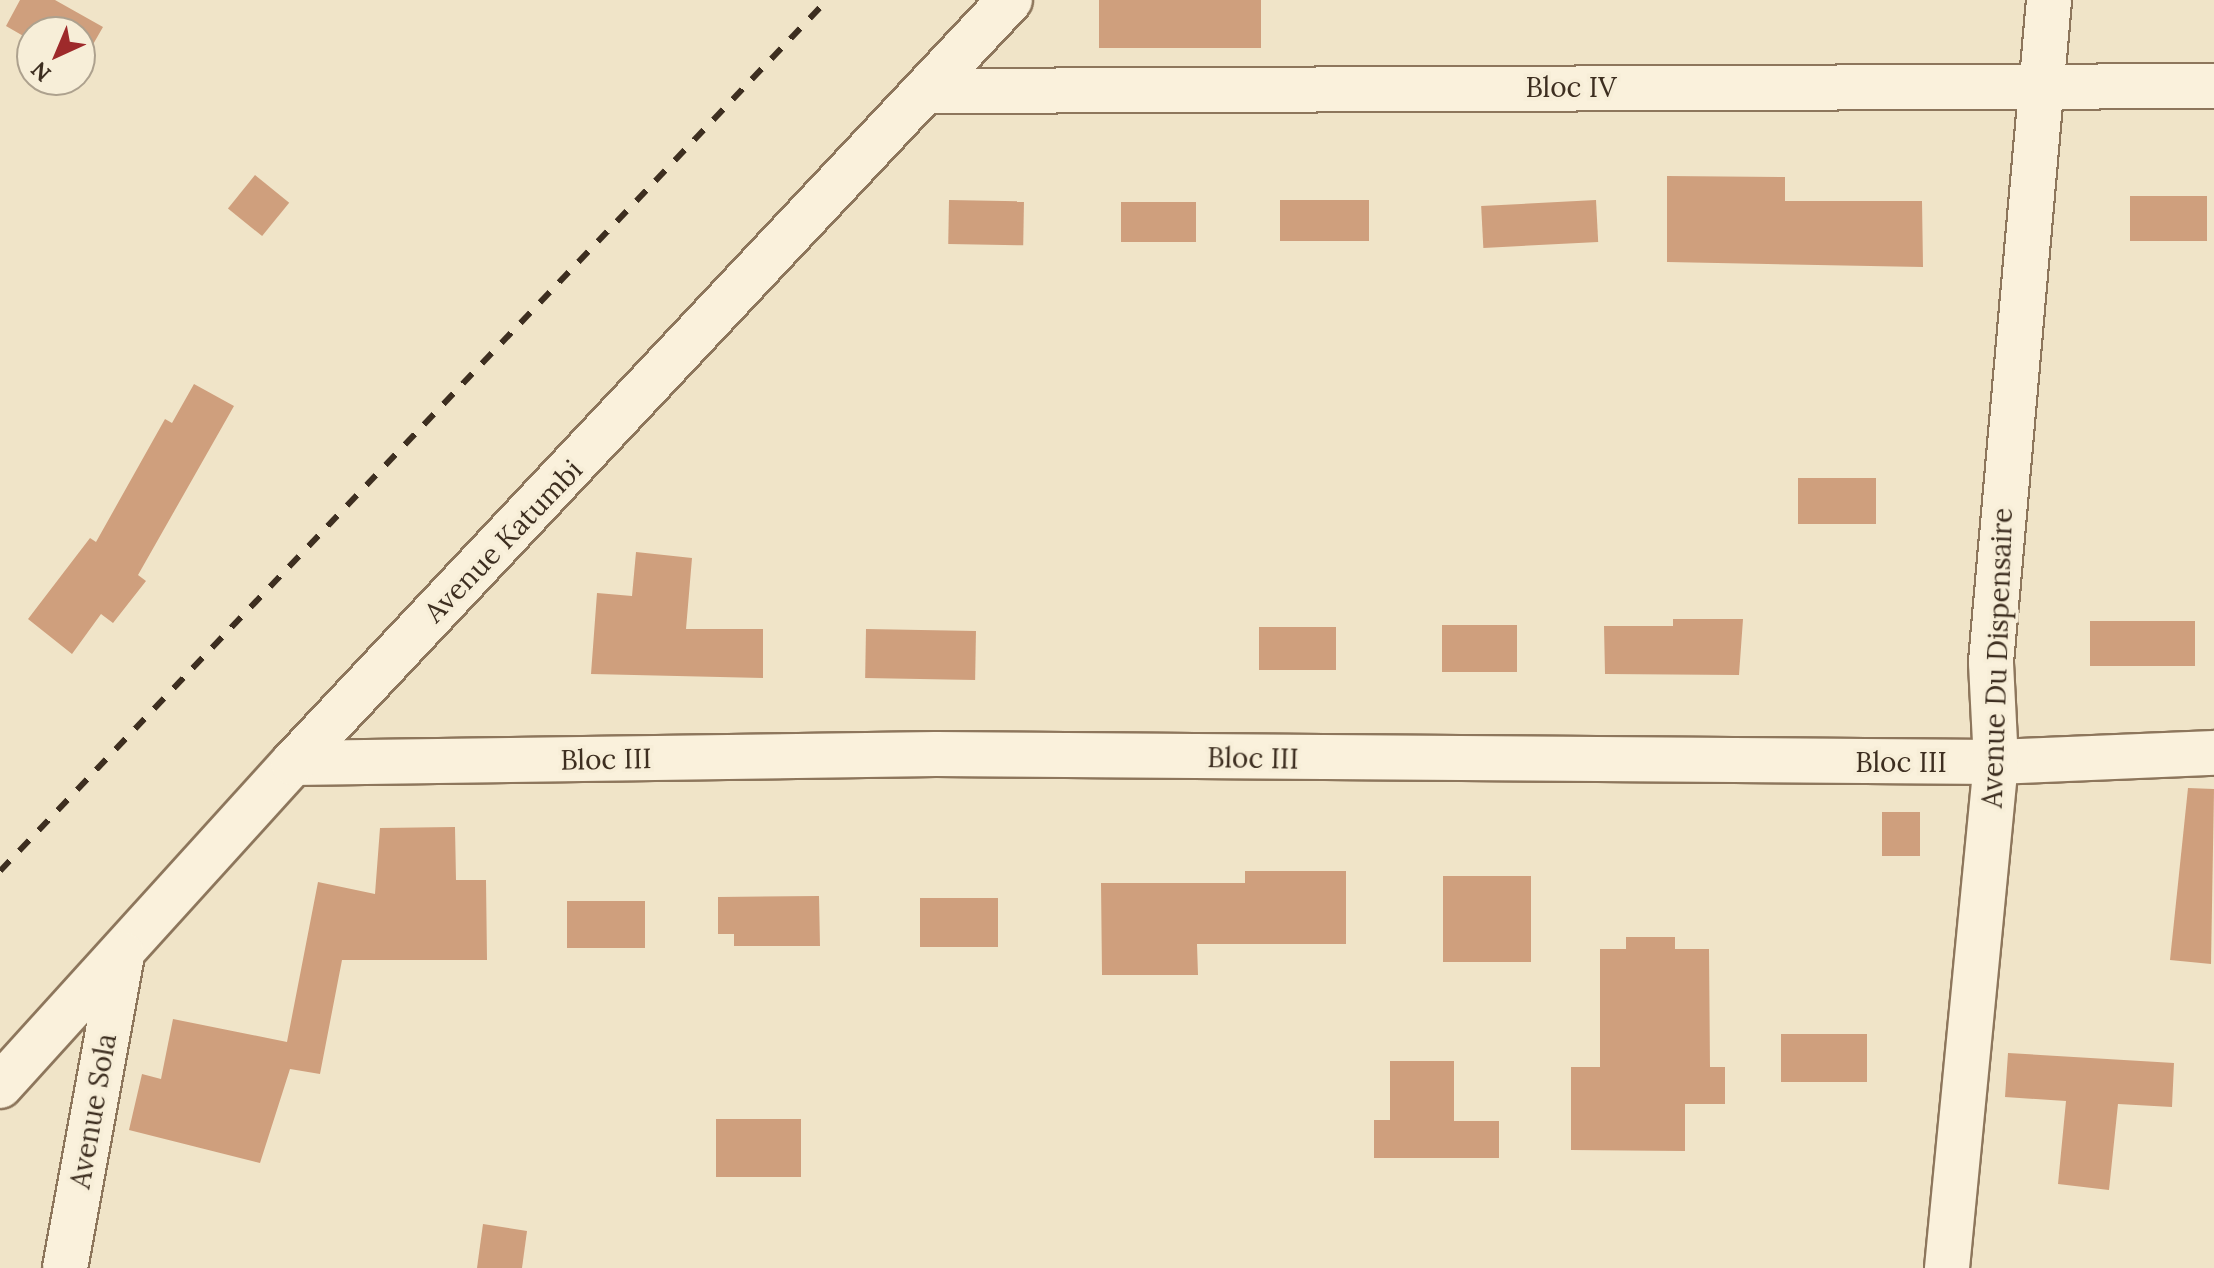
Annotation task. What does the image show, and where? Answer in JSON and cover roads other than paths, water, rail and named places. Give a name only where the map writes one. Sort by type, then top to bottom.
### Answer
[{"type":"street","name":"Avenue Katumbi","points":[[0,1086],[293,763],[928,91],[1010,0]]},
{"type":"street","name":"Avenue Du Dispensaire","points":[[1947,1268],[1996,762],[1991,662],[2049,0]]},
{"type":"street","name":"Bloc IV","points":[[928,91],[2214,86]]},
{"type":"street","name":"Bloc III","points":[[293,763],[936,754],[1996,762],[2214,753]]},
{"type":"street","name":"Avenue Sola","points":[[65,1268],[122,954]]},
{"type":"railway","points":[[0,871],[827,0]]}]
